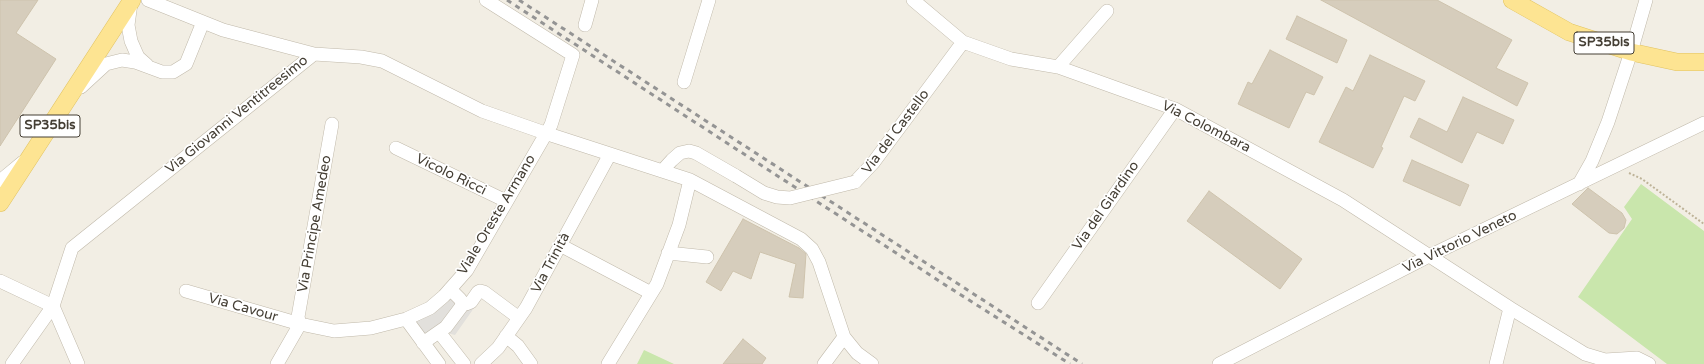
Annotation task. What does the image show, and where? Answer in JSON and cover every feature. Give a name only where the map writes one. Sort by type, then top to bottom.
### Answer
[{"type":"main road","name":"SP35bis","points":[[1512,0],[1569,32],[1631,52],[1677,62],[1704,62]]},
{"type":"main road","name":"SP35bis","points":[[0,203],[70,97],[137,1]]},
{"type":"street","name":"Viale Oreste Armano","points":[[300,324],[334,331],[371,328],[406,319],[430,308],[467,270],[551,125],[574,56],[486,0]]},
{"type":"street","points":[[585,25],[592,0]]},
{"type":"street","points":[[684,82],[708,0]]},
{"type":"street","points":[[913,0],[963,42]]},
{"type":"street","points":[[1578,184],[1586,173],[1598,147],[1631,52],[1646,0]]},
{"type":"street","points":[[148,66],[138,57],[131,41],[128,25],[137,1],[223,30],[314,54]]},
{"type":"street","points":[[1058,68],[1107,11]]},
{"type":"street","points":[[70,97],[106,64],[122,60],[135,62],[162,72],[173,72],[186,64],[203,22]]},
{"type":"street","name":"Via Colombara","points":[[963,42],[1011,59],[1058,68],[1175,109],[1343,200],[1510,308],[1585,354],[1605,360],[1637,358],[1649,364]]},
{"type":"street","name":"Via del Castello","points":[[662,171],[680,153],[689,151],[696,152],[764,193],[777,197],[790,198],[855,182],[873,163],[963,42]]},
{"type":"street","name":"Via Giovanni Ventitreesimo","points":[[12,364],[53,306],[72,248],[314,54],[361,57],[382,61],[482,111],[690,180],[801,239],[812,249],[819,262],[844,337]]},
{"type":"street","name":"Via del Giardino","points":[[1038,303],[1175,109]]},
{"type":"street","name":"Via Vittorio Veneto","points":[[1219,364],[1429,256],[1704,123]]},
{"type":"street","name":"Via Principe Amedeo","points":[[300,324],[298,317],[332,124]]},
{"type":"street","name":"Vicolo Ricci","points":[[396,148],[506,202]]},
{"type":"street","name":"Via Trinità","points":[[482,364],[498,348],[526,308],[610,154]]},
{"type":"street","points":[[0,181],[30,156]]},
{"type":"street","points":[[608,364],[657,284],[679,225],[690,180]]},
{"type":"street","points":[[560,245],[651,293]]},
{"type":"street","points":[[668,253],[707,257]]},
{"type":"street","points":[[0,281],[53,306],[78,364]]},
{"type":"street","points":[[450,289],[462,302],[466,304],[471,302],[478,292],[484,292],[519,318]]},
{"type":"street","name":"Via Cavour","points":[[186,291],[300,324]]},
{"type":"street","points":[[423,343],[439,332],[451,321],[462,302]]},
{"type":"street","points":[[1496,364],[1510,308]]},
{"type":"street","points":[[406,319],[439,364]]},
{"type":"street","points":[[277,364],[300,324]]},
{"type":"street","points":[[439,332],[464,364]]},
{"type":"street","points":[[506,336],[518,346],[531,364]]},
{"type":"street","points":[[824,364],[844,337],[857,353],[872,364]]},
{"type":"path","points":[[1608,170],[1626,172],[1642,179],[1704,224]]},
{"type":"green space","points":[[1641,184],[1704,231],[1704,364],[1667,364],[1578,297],[1632,219],[1624,207]]},
{"type":"green space","points":[[644,350],[674,364],[637,364]]},
{"type":"shaded area","points":[[456,289],[474,308],[455,335],[447,333],[431,343],[414,320]]},
{"type":"building","points":[[0,0],[38,0],[16,33],[56,59],[0,146]]},
{"type":"building","points":[[1321,0],[1437,0],[1512,40],[1496,68],[1528,83],[1517,106]]},
{"type":"building","points":[[1297,16],[1347,40],[1337,63],[1286,39]]},
{"type":"building","points":[[1270,50],[1323,77],[1314,95],[1306,92],[1289,128],[1238,104],[1248,82],[1252,84]]},
{"type":"building","points":[[1370,55],[1425,81],[1415,101],[1404,96],[1381,147],[1383,148],[1373,168],[1319,142],[1346,87],[1353,91]]},
{"type":"building","points":[[1463,97],[1514,120],[1503,144],[1477,132],[1462,163],[1410,137],[1419,118],[1447,132]]},
{"type":"building","points":[[1412,160],[1469,185],[1460,206],[1403,181]]},
{"type":"building","points":[[1588,188],[1622,213],[1626,220],[1624,228],[1617,234],[1609,233],[1572,204]]},
{"type":"building","points":[[1209,191],[1302,259],[1280,289],[1187,221]]},
{"type":"building","points":[[743,219],[799,248],[806,254],[803,298],[789,297],[796,264],[760,252],[751,279],[733,271],[721,291],[706,282]]},
{"type":"building","points":[[743,339],[766,358],[762,364],[723,364]]},
{"type":"railway","points":[[507,0],[950,288],[1070,364]]},
{"type":"railway","points":[[519,0],[1082,364]]}]
